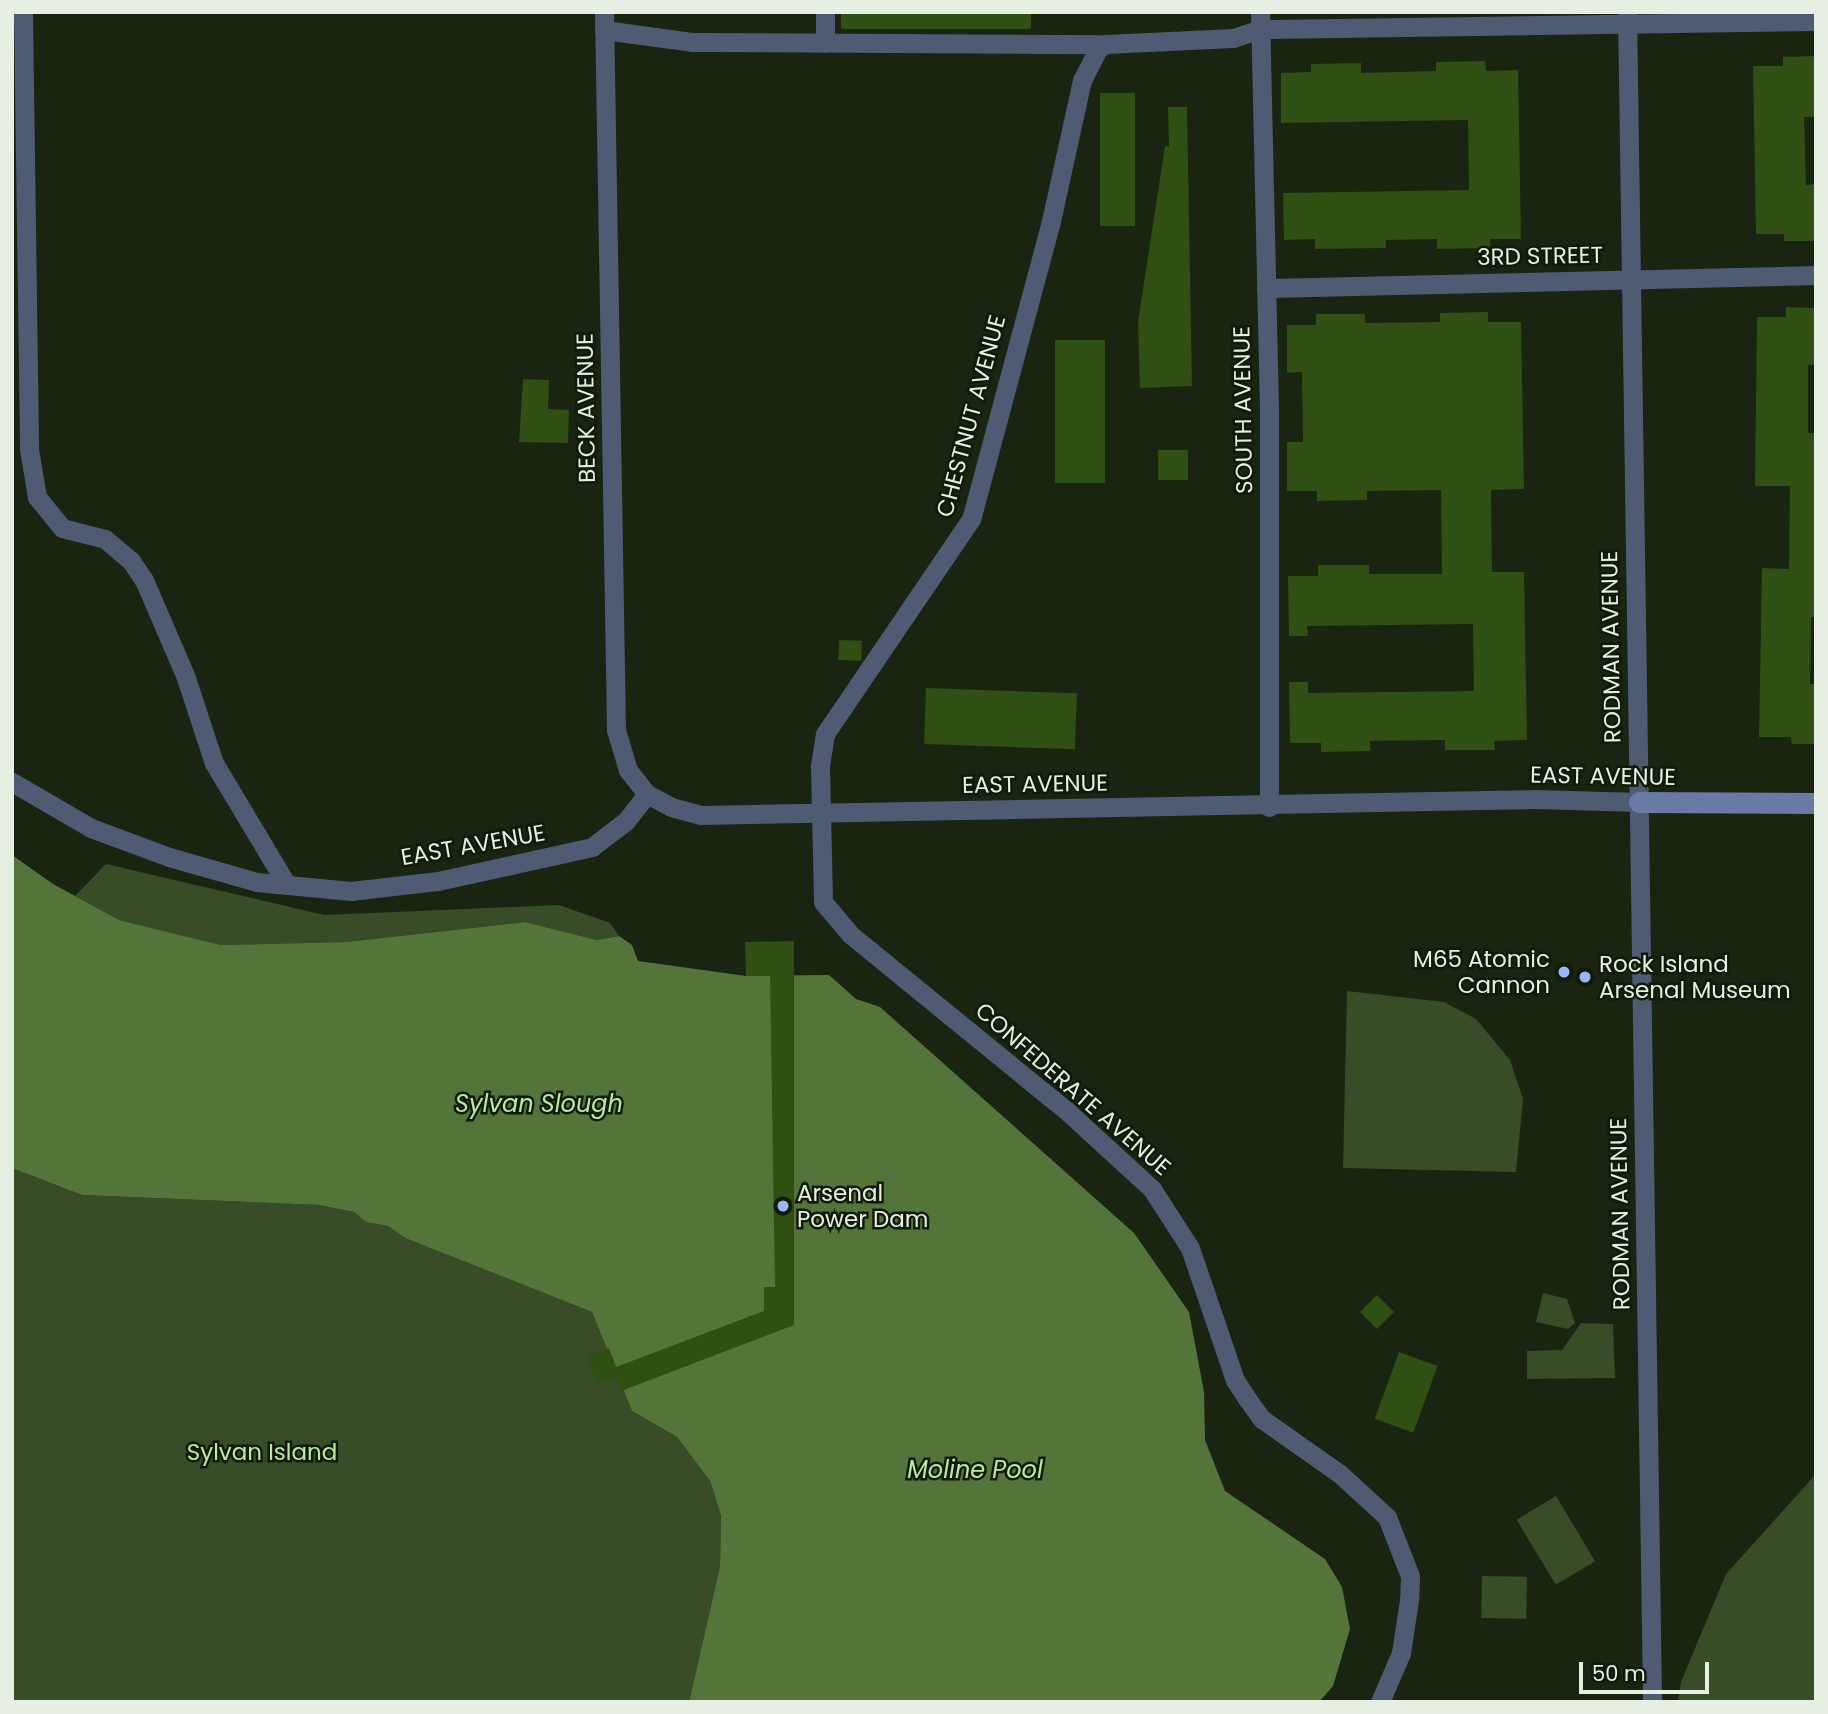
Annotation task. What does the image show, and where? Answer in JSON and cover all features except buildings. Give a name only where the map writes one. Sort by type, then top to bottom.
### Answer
[{"type":"street","points":[[23,12],[29,449],[37,497],[62,528],[105,539],[131,561],[144,580],[185,675],[214,762],[287,884]]},
{"type":"street","points":[[825,12],[825,43]]},
{"type":"street","name":"RODMAN AVENUE","points":[[1627,19],[1652,1702]]},
{"type":"street","points":[[604,21],[693,42],[1106,44],[1233,38],[1260,21],[1816,21]]},
{"type":"street","name":"BECK AVENUE","points":[[604,21],[615,730],[628,770],[647,794]]},
{"type":"street","name":"SOUTH AVENUE","points":[[1260,21],[1266,288],[1269,807]]},
{"type":"street","name":"CHESTNUT AVENUE","points":[[822,813],[820,766],[825,734],[833,718],[971,519],[1050,225],[1083,80],[1098,49],[1106,44]]},
{"type":"street","name":"3RD STREET","points":[[1266,288],[1816,275]]},
{"type":"street","name":"EAST AVENUE","points":[[12,782],[91,828],[169,857],[257,881],[351,891],[438,881],[563,856],[610,836],[647,794],[699,815],[1269,807],[1535,799],[1816,803]]},
{"type":"street","name":"CONFEDERATE AVENUE","points":[[822,813],[823,902],[832,917],[1068,1112],[1152,1189],[1190,1248],[1235,1380],[1248,1400],[1262,1419],[1339,1474],[1387,1517],[1409,1576],[1409,1600],[1401,1653],[1380,1702]]},
{"type":"green space","points":[[106,864],[324,915],[559,905],[610,923],[619,936],[597,940],[525,922],[346,942],[221,945],[119,920],[75,896]]},
{"type":"green space","points":[[1347,991],[1444,1002],[1476,1019],[1510,1060],[1523,1099],[1516,1172],[1343,1168]]},
{"type":"green space","name":"Sylvan Island","points":[[12,1168],[82,1195],[319,1205],[354,1212],[366,1222],[388,1226],[405,1238],[592,1312],[632,1411],[677,1437],[710,1481],[721,1516],[720,1566],[689,1702],[12,1702]]},
{"type":"green space","points":[[1543,1293],[1567,1299],[1575,1323],[1568,1329],[1536,1322]]},
{"type":"green space","points":[[1581,1323],[1613,1324],[1615,1378],[1527,1379],[1527,1351],[1562,1350]]},
{"type":"green space","points":[[1816,1474],[1816,1702],[1678,1702],[1681,1682],[1726,1574]]},
{"type":"green space","points":[[1556,1496],[1595,1561],[1556,1585],[1517,1520]]},
{"type":"green space","points":[[1482,1576],[1527,1577],[1526,1619],[1481,1618]]},
{"type":"water","points":[[12,855],[53,884],[119,920],[221,945],[346,942],[525,922],[597,940],[619,936],[632,945],[638,961],[746,976],[829,975],[856,999],[880,1007],[1134,1233],[1189,1312],[1204,1392],[1205,1440],[1225,1491],[1325,1559],[1342,1587],[1350,1629],[1333,1686],[1319,1702],[689,1702],[720,1566],[721,1516],[710,1481],[677,1437],[632,1411],[592,1312],[405,1238],[388,1226],[366,1222],[354,1212],[319,1205],[82,1195],[12,1168]]},
{"type":"place","name":"M65 Atomic Cannon","points":[[1564,972]]},
{"type":"place","name":"Rock Island Arsenal Museum","points":[[1585,977]]},
{"type":"place","name":"Arsenal Power Dam","points":[[783,1206]]},
{"type":"water label","name":"Sylvan Slough","points":[[539,1104]]},
{"type":"water label","name":"Moline Pool","points":[[975,1470]]}]
